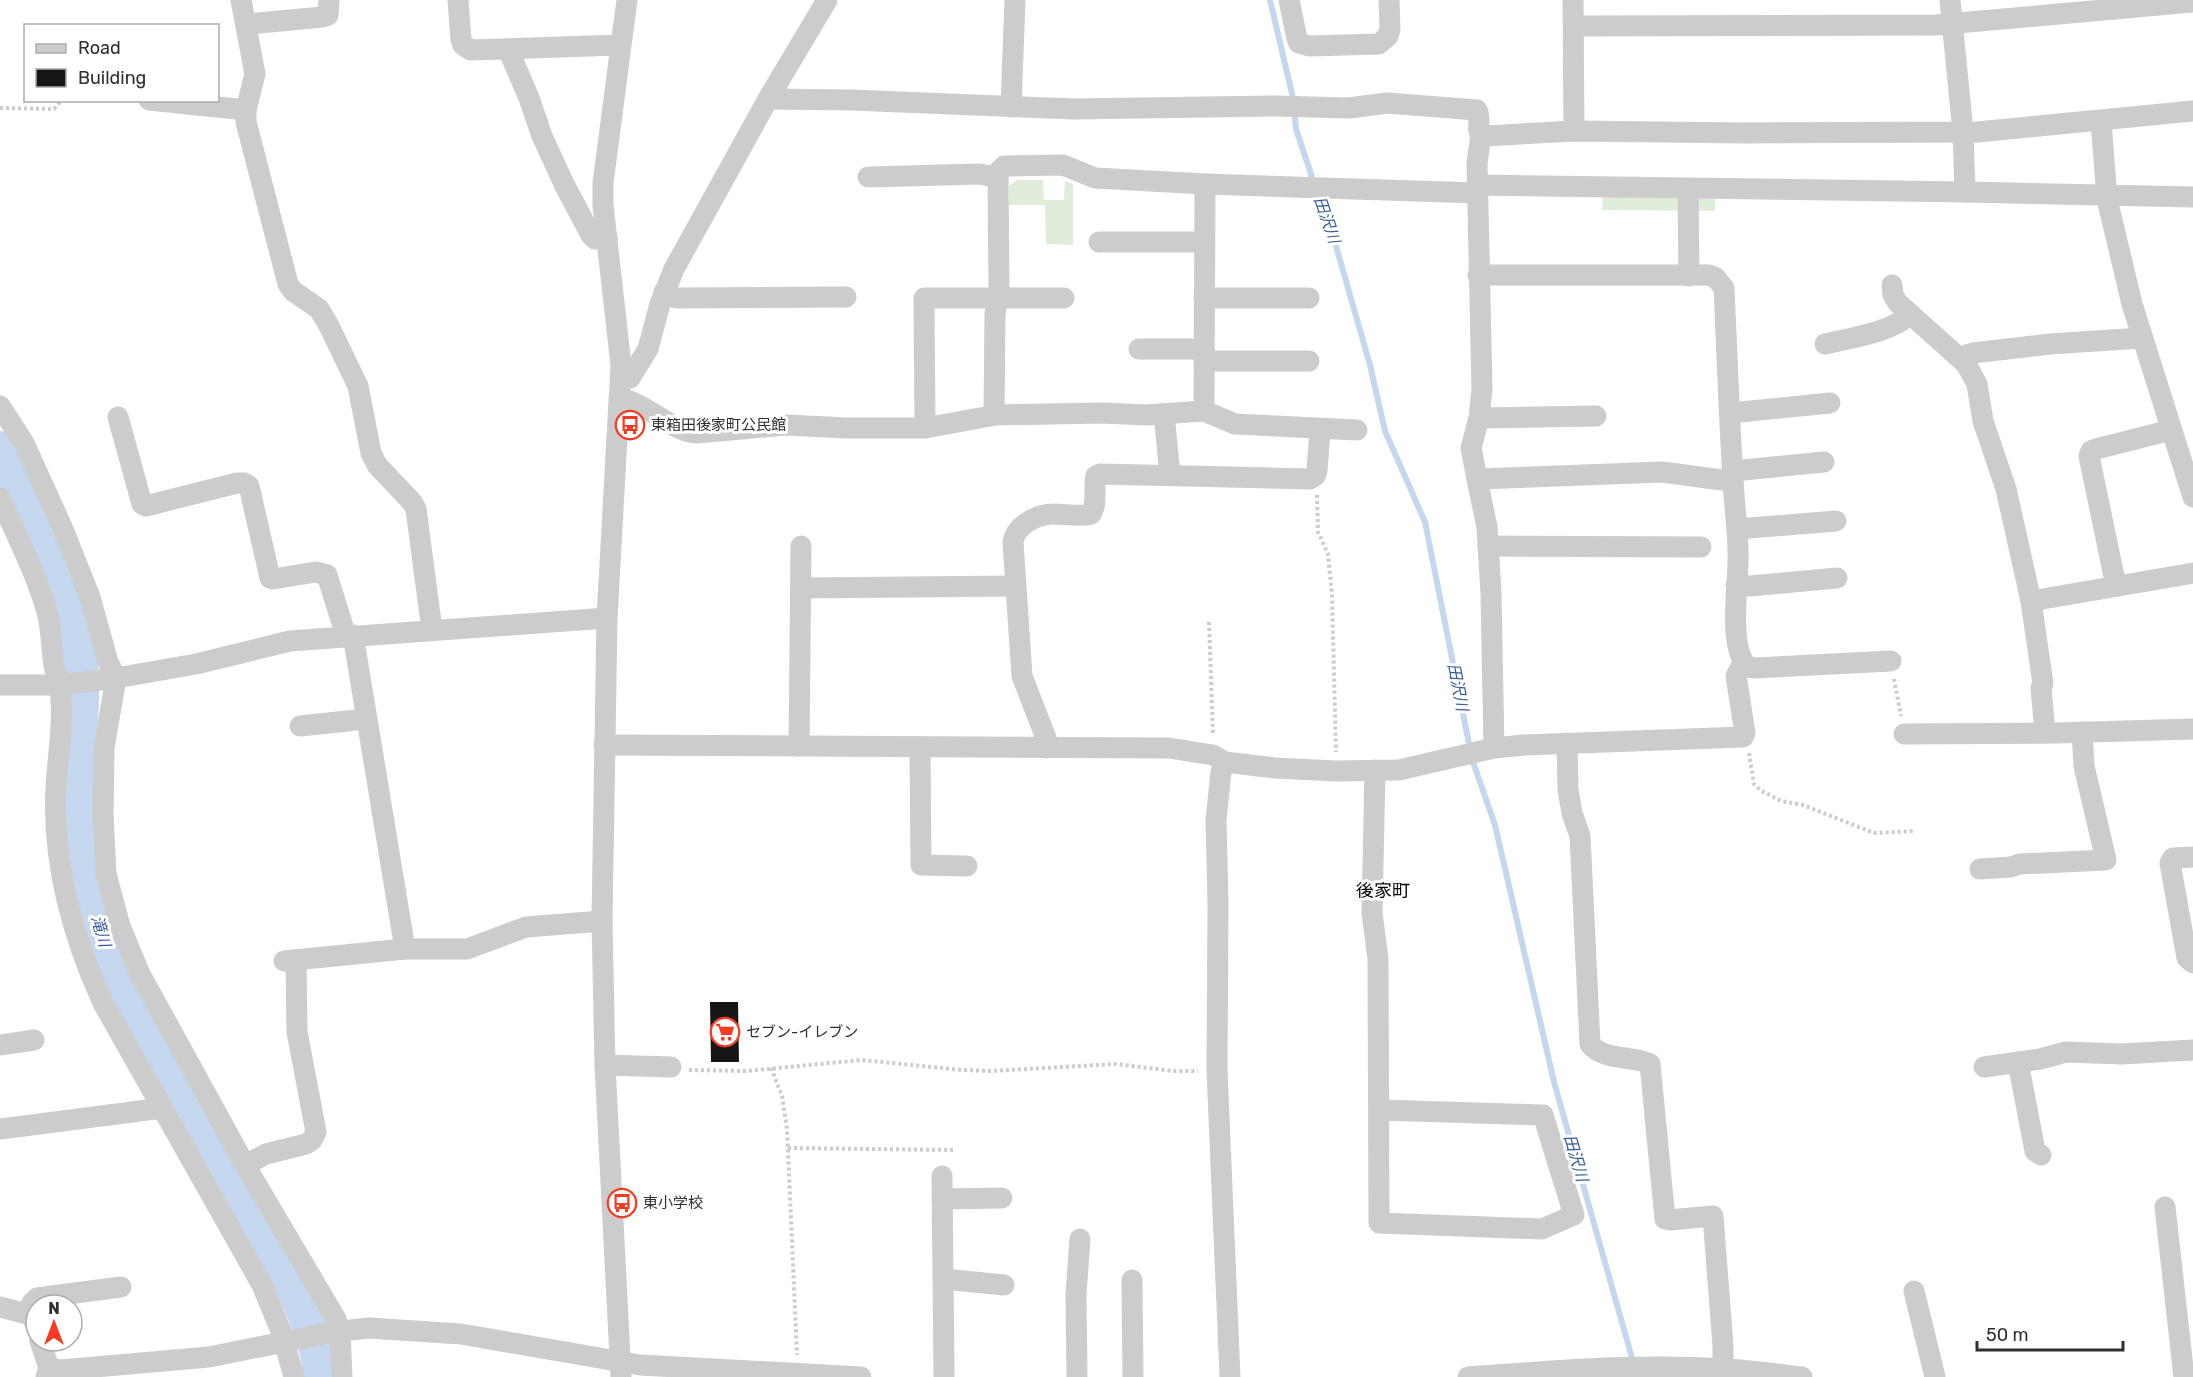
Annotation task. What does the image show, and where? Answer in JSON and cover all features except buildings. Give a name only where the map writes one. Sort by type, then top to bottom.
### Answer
[{"type":"street","points":[[241,0],[255,74],[246,110],[246,122],[288,284],[319,309],[328,324],[358,386],[371,453],[377,465],[416,509],[432,630]]},
{"type":"street","points":[[247,24],[323,17],[328,15],[329,0]]},
{"type":"street","points":[[458,0],[463,45],[476,51],[620,45]]},
{"type":"street","points":[[621,1369],[605,1065],[602,921],[607,618],[621,388],[619,337],[603,205],[605,160],[627,0]]},
{"type":"street","points":[[621,388],[648,349],[664,292],[674,269],[768,99],[827,0]]},
{"type":"street","points":[[1011,107],[1015,0]]},
{"type":"street","points":[[1289,0],[1297,39],[1299,43],[1309,46],[1379,44],[1388,36],[1390,29],[1389,0]]},
{"type":"street","points":[[1573,0],[1574,131]]},
{"type":"street","points":[[1950,0],[1963,132],[1965,192]]},
{"type":"street","points":[[1574,26],[1952,24],[2193,2]]},
{"type":"street","points":[[508,49],[542,136],[564,184],[591,235],[595,239],[607,238]]},
{"type":"street","points":[[768,99],[1074,109],[1292,106],[1349,108],[1387,103],[1472,108],[1479,114],[1478,131],[1482,139]]},
{"type":"street","points":[[168,102],[246,110]]},
{"type":"street","points":[[1479,752],[1488,546],[1484,507],[1471,448],[1479,418],[1482,389],[1477,189],[1478,149],[1482,139],[1491,134],[1574,131],[1977,132],[2193,111]]},
{"type":"street","points":[[2101,121],[2107,195],[2132,304],[2193,497]]},
{"type":"street","points":[[994,415],[995,314],[998,297],[998,178],[999,171],[1004,166],[1063,165],[1095,178],[1316,188],[1688,189],[2193,197]]},
{"type":"street","points":[[868,177],[980,174],[998,178]]},
{"type":"street","points":[[1204,411],[1205,184]]},
{"type":"street","points":[[1688,189],[1689,276]]},
{"type":"street","points":[[1099,242],[1204,242]]},
{"type":"street","points":[[1478,275],[1709,275],[1716,278],[1724,288],[1737,529],[1735,607],[1738,651],[1743,663],[1755,668],[1891,661]]},
{"type":"street","points":[[1892,285],[1893,295],[1910,314],[1962,360],[1977,384],[1983,421],[2006,489],[2031,601],[2043,684],[2041,688],[2045,733]]},
{"type":"street","points":[[664,292],[676,298],[846,297]]},
{"type":"street","points":[[925,428],[924,298],[1064,298]]},
{"type":"street","points":[[1204,298],[1309,298]]},
{"type":"street","points":[[1825,345],[1904,321],[1910,314]]},
{"type":"street","points":[[1962,360],[1966,355],[1972,353],[2142,338]]},
{"type":"street","points":[[1139,349],[1309,361]]},
{"type":"street","points":[[621,388],[630,400],[690,433],[786,425],[925,428],[994,415],[1164,414],[1204,411],[1234,424],[1357,430]]},
{"type":"street","points":[[1730,413],[1830,403]]},
{"type":"street","points":[[0,406],[24,443],[63,529],[90,597],[108,662],[111,679],[104,748],[103,814],[106,874],[120,926],[140,974],[245,1165],[336,1319],[342,1377]]},
{"type":"street","points":[[1164,414],[1170,475]]},
{"type":"street","points":[[1479,418],[1596,416]]},
{"type":"street","points":[[118,417],[142,504],[146,506],[244,483],[249,486],[270,578],[316,572],[327,575],[349,635],[366,719],[405,949]]},
{"type":"street","points":[[1046,748],[1046,738],[1022,676],[1013,542],[1018,529],[1047,514],[1090,514],[1094,510],[1094,481],[1100,474],[1312,477],[1317,471],[1320,429]]},
{"type":"street","points":[[2116,586],[2089,456],[2091,451],[2096,449],[2171,430]]},
{"type":"street","points":[[1477,479],[1662,472],[1722,480],[1733,475],[1824,462]]},
{"type":"street","points":[[0,498],[46,610],[51,628],[54,665],[61,684],[61,738],[56,787],[56,833],[65,891],[87,968],[103,1003],[262,1285],[287,1342],[294,1377]]},
{"type":"street","points":[[1737,529],[1836,521]]},
{"type":"street","points":[[799,746],[801,546]]},
{"type":"street","points":[[1488,546],[1701,547]]},
{"type":"street","points":[[2031,601],[2193,573]]},
{"type":"street","points":[[1736,585],[1749,586],[1837,578]]},
{"type":"street","points":[[801,588],[1015,586]]},
{"type":"street","points":[[0,685],[61,684],[111,679],[196,664],[290,641],[607,618]]},
{"type":"street","points":[[604,745],[1169,748],[1219,758],[1336,771],[1399,770],[1479,752],[1567,743],[1743,737],[1736,676],[1743,663]]},
{"type":"street","points":[[300,726],[366,719]]},
{"type":"street","points":[[1904,734],[2193,729]]},
{"type":"street","points":[[1980,869],[2011,867],[2019,864],[2106,860],[2084,766],[2082,732]]},
{"type":"street","points":[[1567,743],[1568,790],[1581,848],[1590,1044],[1594,1049],[1606,1054],[1650,1064],[1665,1219],[1713,1216],[1723,1368]]},
{"type":"street","points":[[920,747],[921,865],[967,866]]},
{"type":"street","points":[[1219,758],[1221,772],[1216,829],[1217,1070],[1230,1377]]},
{"type":"street","points":[[1375,770],[1372,913],[1378,959],[1379,1223],[1542,1229],[1574,1215],[1543,1115],[1379,1110]]},
{"type":"street","points":[[2193,857],[2173,858],[2170,863],[2187,958],[2190,963],[2193,963]]},
{"type":"street","points":[[245,1165],[266,1154],[306,1144],[312,1140],[316,1132],[297,1032],[290,961],[405,949],[467,949],[526,927],[602,921]]},
{"type":"street","points":[[0,1045],[34,1040]]},
{"type":"street","points":[[1984,1066],[2066,1052],[2122,1054],[2193,1050]]},
{"type":"street","points":[[2018,1062],[2036,1151],[2041,1155]]},
{"type":"street","points":[[605,1065],[671,1066]]},
{"type":"street","points":[[0,1129],[155,1109],[161,1105]]},
{"type":"street","points":[[942,1176],[944,1377]]},
{"type":"street","points":[[942,1199],[1002,1198]]},
{"type":"street","points":[[2165,1208],[2184,1377]]},
{"type":"street","points":[[1077,1377],[1076,1294],[1080,1239]]},
{"type":"street","points":[[944,1279],[1004,1285]]},
{"type":"street","points":[[1132,1280],[1133,1377]]},
{"type":"street","points":[[75,1293],[121,1287]]},
{"type":"street","points":[[1914,1291],[1935,1377]]},
{"type":"street","points":[[0,1307],[24,1317]]},
{"type":"street","points":[[43,1353],[47,1372],[208,1357],[337,1331],[369,1328],[461,1334],[621,1369],[640,1365],[861,1377]]},
{"type":"street","points":[[1468,1377],[1635,1368],[1723,1368],[1802,1377]]},
{"type":"path","points":[[0,108],[54,109],[61,102]]},
{"type":"path","points":[[1312,477],[1317,496],[1318,532],[1328,554],[1332,595],[1336,771]]},
{"type":"path","points":[[1209,622],[1219,758]]},
{"type":"path","points":[[1891,661],[1904,734]]},
{"type":"path","points":[[1744,735],[1754,784],[1760,790],[1781,801],[1803,805],[1874,832],[1915,831]]},
{"type":"path","points":[[671,1066],[676,1070],[731,1072],[862,1060],[972,1071],[1104,1064],[1185,1072],[1217,1070]]},
{"type":"path","points":[[771,1068],[780,1088],[785,1110],[798,1374]]},
{"type":"path","points":[[788,1148],[955,1150]]},
{"type":"green space","points":[[1017,180],[1043,180],[1044,200],[1064,200],[1065,181],[1073,184],[1073,245],[1046,244],[1045,205],[1009,205],[1009,186]]},
{"type":"green space","points":[[1603,193],[1715,195],[1715,211],[1602,210]]},
{"type":"waterway","name":"田沢川","points":[[1270,0],[1293,98],[1296,129],[1314,183]]},
{"type":"waterway","name":"田沢川","points":[[1317,193],[1336,246],[1370,365],[1385,431],[1425,522],[1472,759],[1495,825],[1554,1082],[1634,1365]]},
{"type":"waterway","name":"滝川","points":[[0,448],[60,581],[76,637],[82,685],[78,786],[81,857],[87,891],[108,956],[121,988],[283,1269],[308,1325],[317,1352],[320,1377]]},
{"type":"place","name":"東箱田後家町公民館","points":[[630,425]]},
{"type":"place","name":"セブン-イレブン","points":[[725,1032]]},
{"type":"place","name":"東小学校","points":[[622,1203]]},
{"type":"district","name":"後家町","points":[[1383,891]]}]
